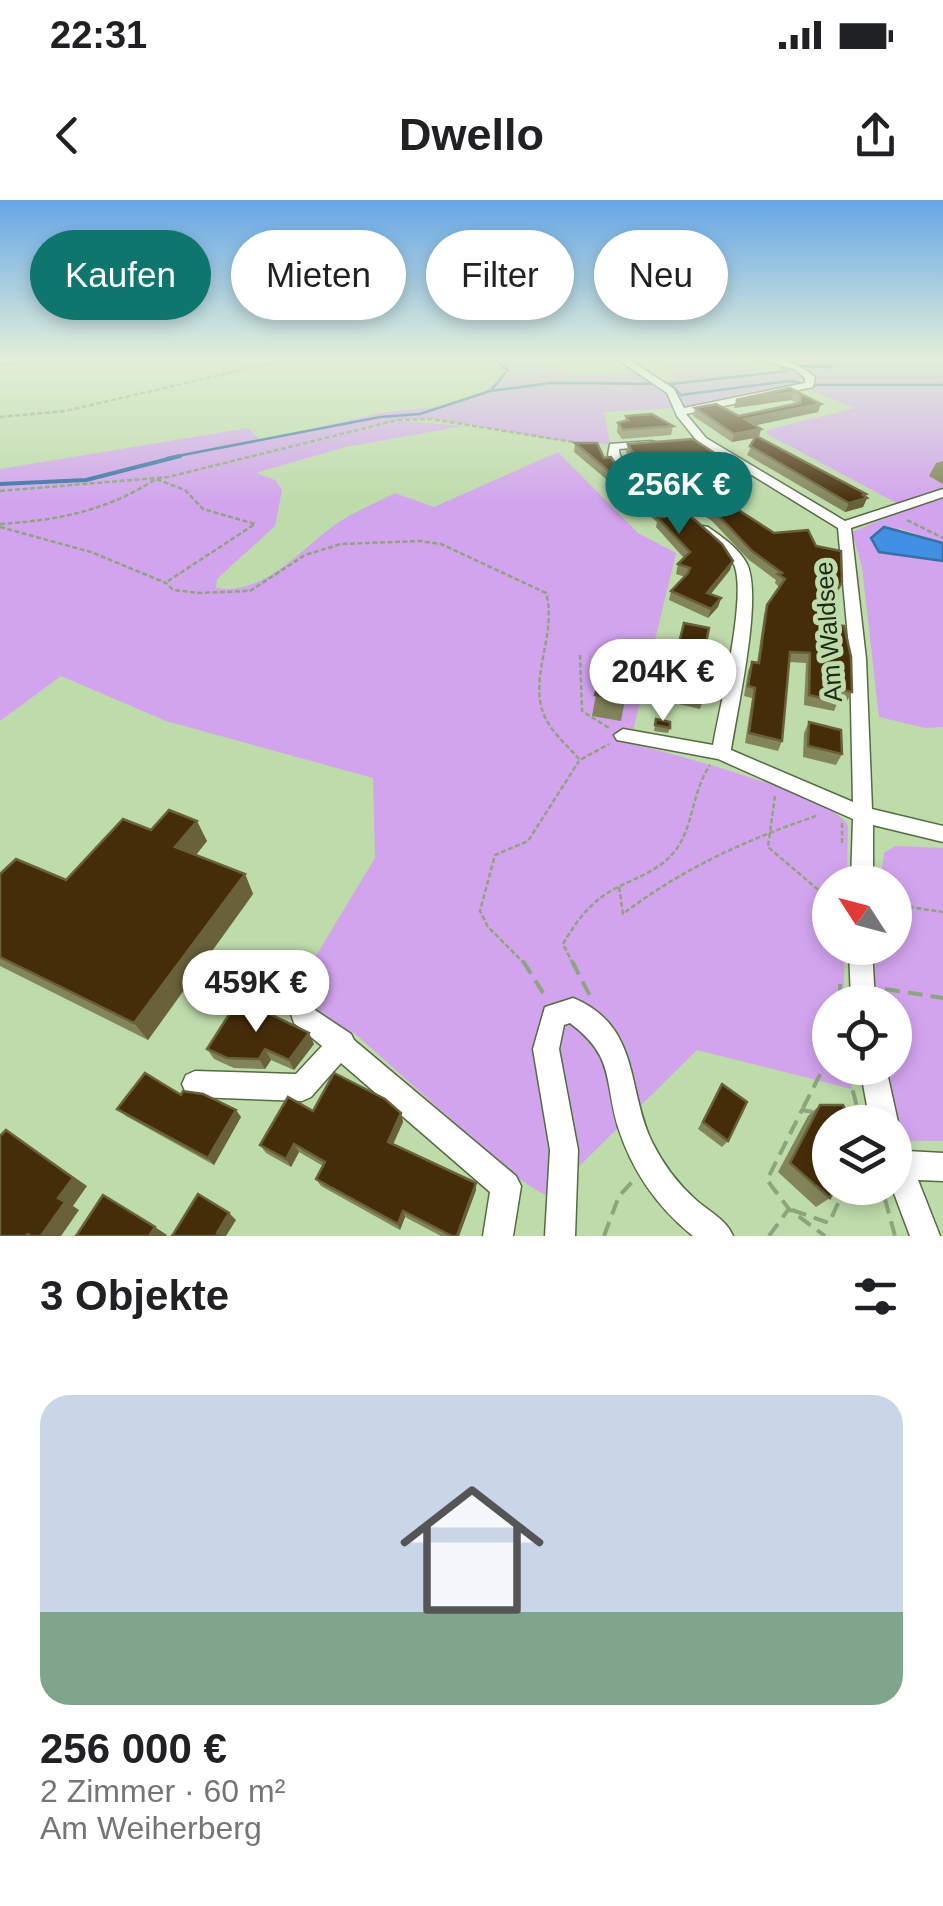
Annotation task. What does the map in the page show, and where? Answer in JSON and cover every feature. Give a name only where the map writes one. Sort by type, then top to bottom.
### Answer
[{"type":"street","name":"Am Waldsee","points":[[676,405],[702,440],[844,526],[854,618],[854,811],[860,865]]},
{"type":"street","points":[[680,412],[707,405]]},
{"type":"street","points":[[715,405],[736,418]]},
{"type":"street","points":[[684,442],[702,440]]},
{"type":"street","points":[[653,492],[622,468],[612,455],[614,446],[666,443]]},
{"type":"street","points":[[844,526],[943,494]]},
{"type":"street","points":[[684,515],[730,550],[744,570],[743,605],[721,752]]},
{"type":"street","points":[[623,735],[721,752],[854,811],[943,834]]},
{"type":"street","points":[[560,1236],[564,1150],[546,1049],[554,1016],[573,1010],[590,1021],[620,1058],[636,1141],[669,1196],[718,1236]]},
{"type":"street","points":[[304,1014],[506,1186],[498,1236]]},
{"type":"street","points":[[195,1084],[302,1088],[342,1043]]},
{"type":"street","points":[[912,1169],[943,1167]]},
{"type":"street","points":[[909,1205],[925,1236]]},
{"type":"path","points":[[0,417],[89,405]]},
{"type":"path","points":[[0,491],[156,479],[414,419],[614,446]]},
{"type":"path","points":[[0,526],[93,514],[119,504],[156,479]]},
{"type":"path","points":[[156,479],[185,490],[203,510],[255,524],[245,534],[180,569],[166,583]]},
{"type":"path","points":[[888,509],[943,538]]},
{"type":"path","points":[[0,526],[91,552],[166,583],[173,590],[200,593],[250,591],[304,555],[341,544],[441,544],[546,593],[552,607],[540,693],[542,714],[580,760]]},
{"type":"path","points":[[580,654],[582,711],[586,717],[623,735]]},
{"type":"path","points":[[554,1016],[518,954],[488,927],[480,911],[495,855],[528,840],[580,760],[623,735]]},
{"type":"path","points":[[590,1021],[594,1005],[563,944],[583,912],[673,853],[682,839],[698,780],[721,752]]},
{"type":"path","points":[[777,780],[768,847],[812,885]]},
{"type":"path","points":[[619,887],[623,914],[653,890],[692,868],[770,832],[854,811]]},
{"type":"path","points":[[912,907],[943,912]]},
{"type":"path","points":[[912,996],[943,998]]},
{"type":"path","points":[[815,1085],[767,1180],[789,1209],[825,1236]]},
{"type":"path","points":[[802,1110],[812,1112]]},
{"type":"path","points":[[604,1236],[619,1196],[612,1191]]},
{"type":"path","points":[[789,1209],[829,1223],[837,1205]]},
{"type":"path","points":[[894,1205],[896,1236]]},
{"type":"path","points":[[769,1236],[789,1209]]},
{"type":"shaded area","points":[[447,405],[676,408],[604,412],[610,444],[556,440],[436,419],[405,419],[221,463],[402,421],[464,426],[345,447],[256,473],[275,480],[282,490],[275,526],[217,579],[216,588],[233,589],[264,579],[339,522],[395,493],[434,507],[558,452],[638,533],[676,553],[630,743],[783,789],[836,814],[848,826],[847,865],[812,865],[812,965],[844,965],[844,985],[812,985],[812,1079],[697,1050],[548,1197],[517,1178],[353,1032],[342,1043],[303,1014],[285,1007],[375,858],[373,778],[166,721],[61,676],[0,721],[0,469],[248,428],[260,440],[386,412]]},
{"type":"shaded area","points":[[680,405],[712,405],[684,411]]},
{"type":"shaded area","points":[[848,405],[943,405],[943,543],[898,528],[928,558],[943,561],[943,727],[926,728],[879,717],[862,567],[852,532],[908,509],[767,434],[767,430],[854,408]]},
{"type":"shaded area","points":[[895,846],[943,848],[943,1141],[912,1141],[912,1105],[893,1105],[889,1085],[912,1085],[912,985],[874,985],[875,965],[912,965],[912,865],[882,865],[884,853]]},
{"type":"water","points":[[884,527],[943,543],[943,561],[879,552],[871,538]]},
{"type":"building","points":[[719,405],[739,416],[789,405],[814,405],[745,419],[761,429],[734,434],[695,408]]},
{"type":"building","points":[[652,414],[673,426],[623,430],[618,423],[628,420],[626,416]]},
{"type":"building","points":[[756,436],[866,494],[863,495],[867,498],[849,503],[750,446]]},
{"type":"building","points":[[693,439],[728,462],[688,471],[730,501],[726,502],[774,533],[808,530],[816,546],[841,551],[842,582],[827,608],[834,611],[827,624],[844,626],[851,657],[852,692],[839,689],[839,702],[809,695],[810,653],[790,652],[782,741],[749,733],[755,688],[748,686],[752,662],[759,663],[767,605],[785,579],[778,574],[782,573],[752,551],[715,512],[630,456],[633,453],[628,444]]},
{"type":"building","points":[[575,443],[597,443],[604,458],[611,457],[617,466],[695,520],[722,544],[733,561],[707,593],[721,598],[711,609],[671,591],[688,573],[690,568],[678,564],[690,552],[658,518],[664,517]]},
{"type":"building","points":[[684,623],[709,628],[703,658],[710,660],[703,700],[659,689],[665,669],[672,671]]},
{"type":"building","points":[[599,679],[628,684],[625,700],[595,695]]},
{"type":"building","points":[[656,719],[670,722],[670,728],[655,725]]},
{"type":"building","points":[[809,722],[841,730],[842,754],[808,746]]},
{"type":"building","points":[[169,810],[197,821],[175,847],[245,874],[134,1023],[0,957],[0,874],[16,859],[66,880],[123,819],[151,830]]},
{"type":"building","points":[[239,999],[309,1033],[289,1060],[265,1049],[259,1059],[227,1058],[207,1049]]},
{"type":"building","points":[[145,1073],[181,1095],[183,1091],[203,1094],[236,1110],[208,1158],[117,1109]]},
{"type":"building","points":[[334,1073],[385,1099],[401,1113],[388,1142],[476,1183],[457,1236],[403,1211],[398,1224],[316,1179],[325,1162],[294,1144],[286,1159],[260,1145],[288,1097],[313,1111]]},
{"type":"building","points":[[722,1084],[747,1102],[728,1141],[703,1122]]},
{"type":"building","points":[[812,1120],[812,1182],[790,1163]]},
{"type":"building","points":[[6,1130],[73,1178],[58,1198],[65,1202],[41,1236],[0,1236],[0,1136]]},
{"type":"building","points":[[198,1194],[229,1213],[217,1233],[221,1236],[172,1236]]},
{"type":"building","points":[[103,1195],[155,1227],[149,1236],[76,1236]]},
{"type":"waterway","points":[[167,458],[380,417],[420,414],[446,405]]},
{"type":"waterway","points":[[0,484],[86,480],[180,456]]}]
